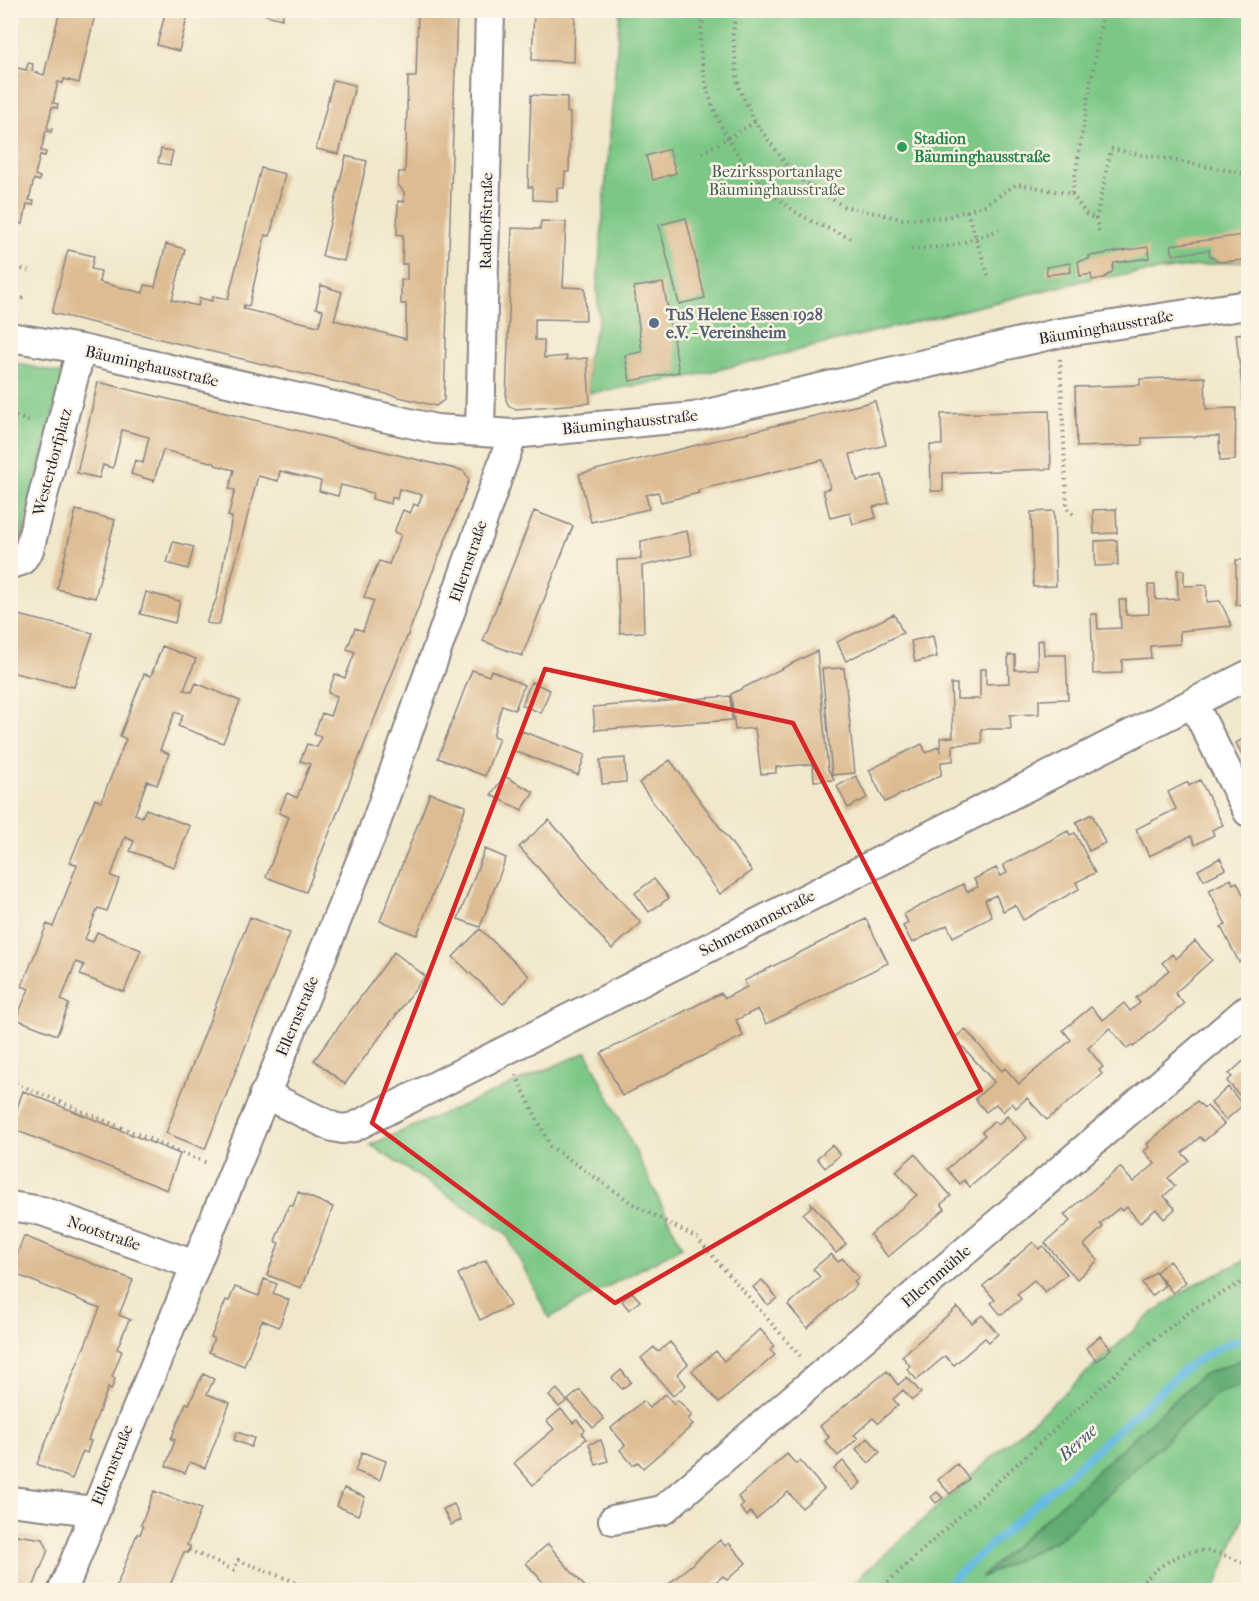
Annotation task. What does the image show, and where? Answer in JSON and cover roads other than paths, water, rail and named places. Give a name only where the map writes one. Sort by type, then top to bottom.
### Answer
[{"type":"street","name":"Radhoffstraße","points":[[480,431],[490,10]]},
{"type":"street","name":"Bäuminghausstraße","points":[[10,337],[81,350],[436,429],[513,434],[694,417],[1059,333],[1248,305]]},
{"type":"street","name":"Westerdorfplatz","points":[[10,564],[21,561],[29,550],[81,350]]},
{"type":"street","name":"Ellernstraße","points":[[63,1590],[373,831],[513,434]]},
{"type":"street","name":"Schmemannstraße","points":[[264,1094],[333,1127],[343,1129],[354,1127],[1248,675]]},
{"type":"street","points":[[1193,703],[1248,812]]},
{"type":"street","name":"Ellernmühle","points":[[613,1520],[663,1510],[1248,1009]]},
{"type":"street","name":"Nootstraße","points":[[10,1206],[42,1211],[195,1265]]},
{"type":"street","points":[[10,1501],[94,1511]]},
{"type":"waterway","name":"Berne","points":[[941,1590],[1189,1365],[1224,1345],[1248,1337]]},
{"type":"place","name":"Stadion Bäuminghausstraße","points":[[902,147]]},
{"type":"place","name":"TuS Helene Essen 1928 e.V. - Vereinsheim","points":[[654,323]]},
{"type":"park label","name":"Bezirkssportanlage Bäuminghausstraße","points":[[777,180]]}]
